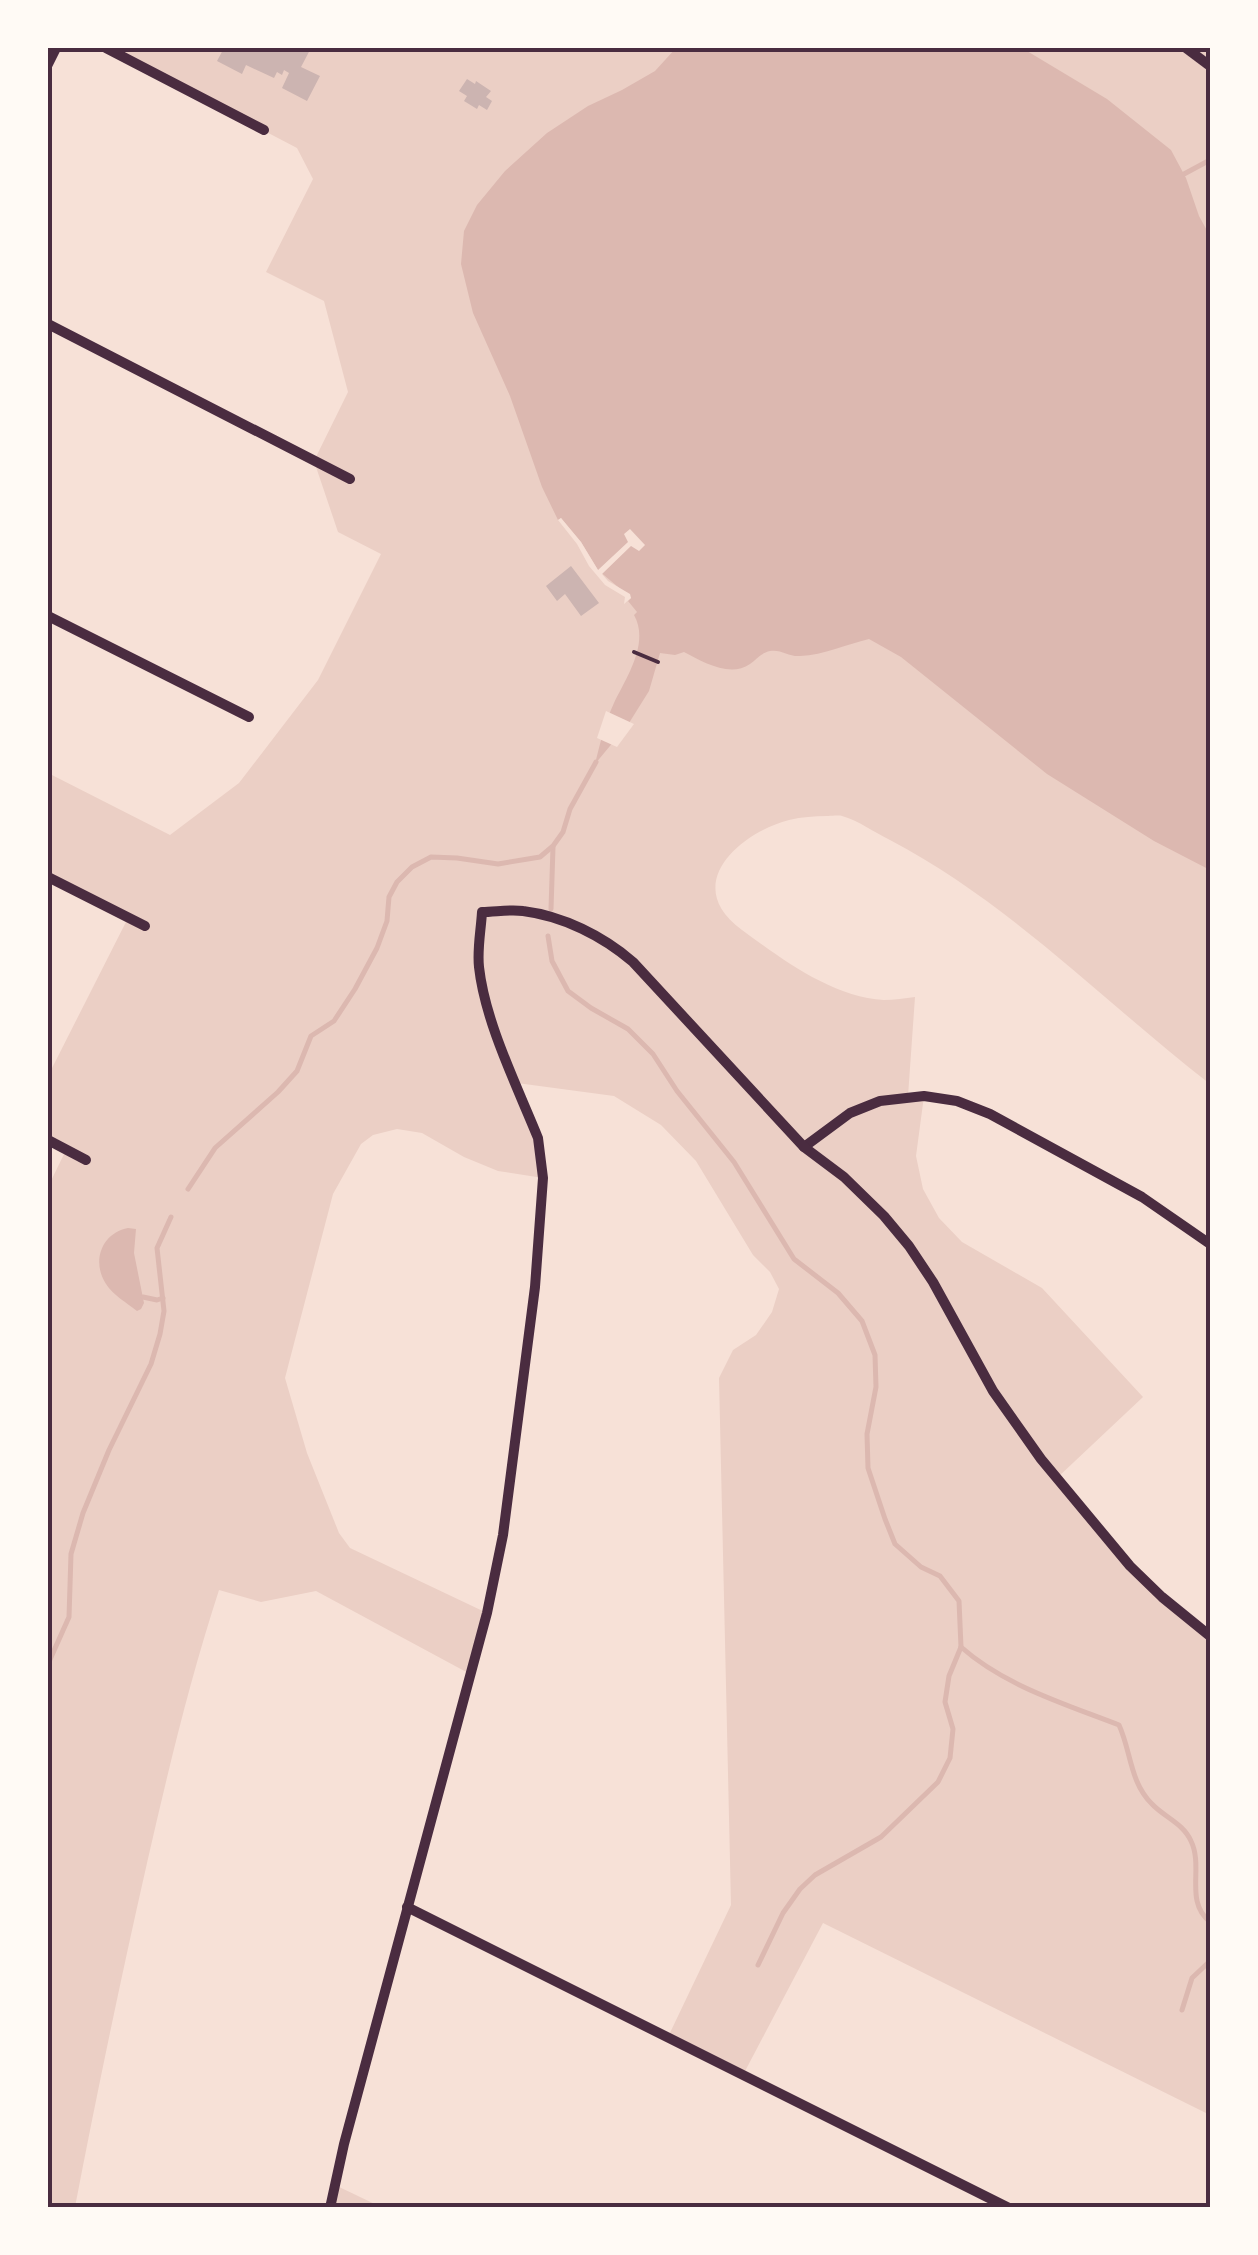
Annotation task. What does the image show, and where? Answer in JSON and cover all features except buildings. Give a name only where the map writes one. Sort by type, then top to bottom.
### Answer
[{"type":"street","points":[[48,64],[56,48]]},
{"type":"street","points":[[106,48],[264,130]]},
{"type":"street","points":[[1186,48],[1210,66]]},
{"type":"street","points":[[48,324],[350,479]]},
{"type":"street","points":[[48,616],[249,717]]},
{"type":"street","points":[[48,877],[145,926]]},
{"type":"street","points":[[330,2208],[487,1613],[503,1535],[535,1287],[543,1178],[538,1138],[484,994],[478,960],[482,912],[520,910],[562,920],[625,956],[804,1147],[862,1194],[909,1246],[992,1391],[1033,1448],[1130,1566],[1186,1619],[1210,1636]]},
{"type":"street","points":[[804,1147],[850,1113],[880,1102],[924,1096],[956,1101],[990,1114],[1142,1198],[1210,1244]]},
{"type":"street","points":[[48,1140],[86,1160]]},
{"type":"street","points":[[407,1907],[1009,2208]]},
{"type":"path","points":[[634,652],[658,662]]},
{"type":"shaded area","points":[[106,48],[1210,48],[1210,1084],[976,893],[848,818],[794,819],[751,837],[723,864],[716,880],[716,896],[724,913],[742,930],[791,965],[827,984],[884,1000],[915,997],[908,1096],[924,1096],[916,1156],[923,1189],[939,1218],[962,1242],[1042,1288],[1143,1397],[1057,1478],[1130,1566],[1210,1636],[1210,2115],[823,1923],[743,2075],[668,2037],[731,1905],[719,1378],[733,1350],[756,1335],[772,1312],[779,1289],[770,1272],[753,1255],[696,1161],[661,1125],[614,1096],[517,1083],[538,1138],[543,1178],[498,1171],[422,1133],[397,1129],[373,1135],[361,1144],[333,1194],[285,1378],[307,1453],[339,1533],[350,1548],[487,1613],[470,1674],[316,1591],[261,1602],[219,1590],[155,1829],[75,2207],[48,2207],[48,1187],[66,1150],[48,1140],[48,1076],[128,918],[48,877],[48,773],[170,835],[239,783],[318,680],[381,554],[338,532],[314,461],[348,392],[324,301],[266,272],[313,179],[297,148]]},
{"type":"shaded area","points":[[676,48],[1022,48],[1107,99],[1171,150],[1210,236],[1210,870],[1154,841],[1047,774],[901,657],[869,639],[809,655],[770,651],[734,669],[717,667],[684,652],[660,653],[649,691],[595,764],[608,718],[638,649],[634,615],[637,612],[628,601],[631,598],[598,570],[581,542],[561,518],[558,520],[542,487],[510,396],[473,313],[461,264],[464,231],[477,205],[505,171],[547,133],[588,106],[655,71]]},
{"type":"shaded area","points":[[128,1228],[136,1229],[134,1253],[144,1303],[137,1311],[109,1288],[99,1266],[106,1242]]},
{"type":"shaded area","points":[[335,2185],[381,2207],[330,2208]]},
{"type":"pier","points":[[561,518],[598,570],[628,542],[624,534],[630,529],[645,545],[639,551],[631,546],[602,574],[630,594],[624,604],[625,597],[605,585],[589,566],[558,520]]},
{"type":"pier","points":[[606,711],[634,724],[617,747],[597,738]]},
{"type":"waterway","points":[[1184,174],[1210,160]]},
{"type":"waterway","points":[[188,1189],[215,1148],[297,1071],[311,1036],[334,1021],[377,948],[387,921],[389,897],[397,882],[412,867],[431,857],[498,864],[540,857],[563,832],[570,809],[596,762]]},
{"type":"waterway","points":[[551,909],[553,847]]},
{"type":"waterway","points":[[548,936],[552,961],[568,991],[628,1029],[653,1054],[734,1162],[794,1259],[838,1293],[862,1321],[875,1355],[876,1387],[867,1434],[868,1468],[885,1519],[895,1544],[921,1567],[940,1576],[959,1601],[961,1647],[949,1676],[945,1702],[953,1729],[950,1758],[938,1782],[881,1837],[815,1875],[800,1889],[783,1913],[758,1965]]},
{"type":"waterway","points":[[48,1664],[69,1617],[71,1554],[83,1513],[151,1364],[160,1334],[164,1311],[157,1248],[171,1217]]},
{"type":"waterway","points":[[143,1297],[163,1298]]},
{"type":"waterway","points":[[961,1647],[1016,1683],[1119,1725],[1145,1796],[1191,1841],[1198,1904],[1210,1922]]},
{"type":"waterway","points":[[1182,2010],[1192,1978],[1210,1961]]}]
